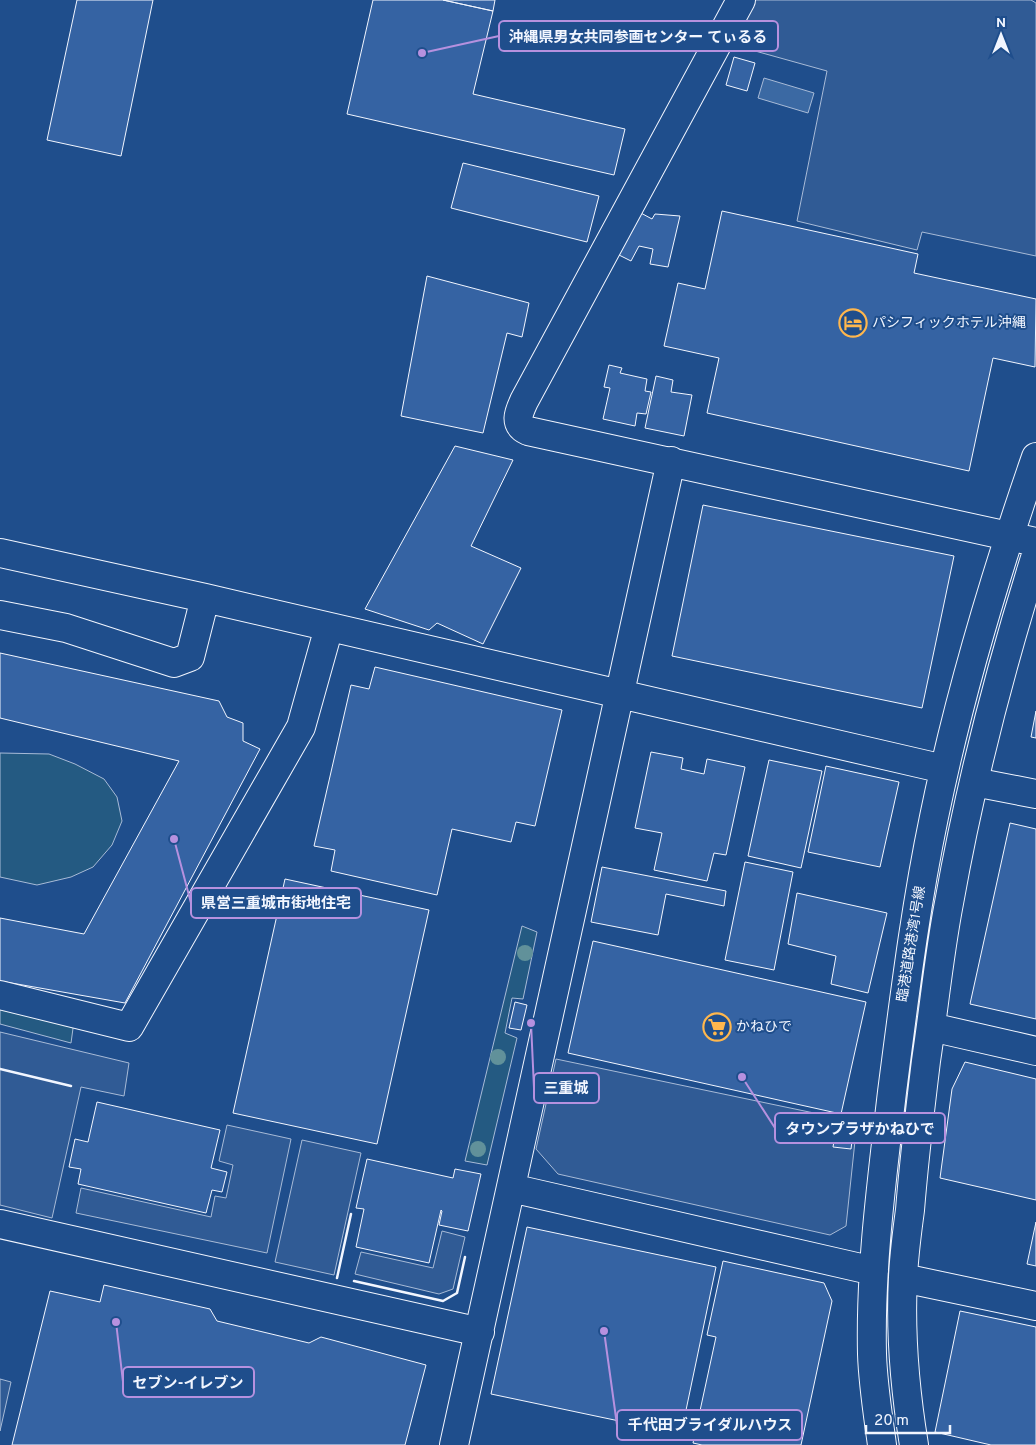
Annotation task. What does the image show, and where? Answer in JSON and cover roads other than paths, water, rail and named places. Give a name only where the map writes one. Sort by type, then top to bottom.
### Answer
[{"type":"street","points":[[741,0],[524,400],[517,415],[518,422],[522,428],[528,431],[1036,542]]},
{"type":"street","name":"臨港道路港湾1号線","points":[[882,1445],[872,1355],[874,1271],[886,1146],[905,993],[924,866],[944,769],[971,661],[1036,457]]},
{"type":"street","points":[[461,1444],[480,1332],[671,461]]},
{"type":"street","points":[[0,553],[205,598],[944,769]]},
{"type":"street","points":[[914,1445],[908,1410],[904,1354],[903,1278],[916,1146],[931,1027],[948,905],[974,782],[1008,643],[1036,555]]},
{"type":"street","points":[[0,615],[66,628],[174,662],[190,657],[205,598]]},
{"type":"street","points":[[0,995],[129,1027],[301,727],[329,627]]},
{"type":"street","points":[[974,782],[1036,794]]},
{"type":"street","points":[[931,1027],[1036,1051]]},
{"type":"street","points":[[511,1188],[874,1271]]},
{"type":"street","points":[[0,1224],[480,1332]]},
{"type":"street","points":[[903,1278],[1036,1306]]},
{"type":"place","name":"沖縄県男女共同参画センター てぃるる","points":[[422,53]]},
{"type":"place","name":"パシフィックホテル沖縄","points":[[853,323]]},
{"type":"place","name":"県営三重城市街地住宅","points":[[174,839]]},
{"type":"place","name":"三重城","points":[[531,1023]]},
{"type":"place","name":"かねひで","points":[[717,1027]]},
{"type":"place","name":"タウンプラザかねひで","points":[[742,1077]]},
{"type":"place","name":"セブン-イレブン","points":[[116,1322]]},
{"type":"place","name":"千代田ブライダルハウス","points":[[604,1331]]}]
